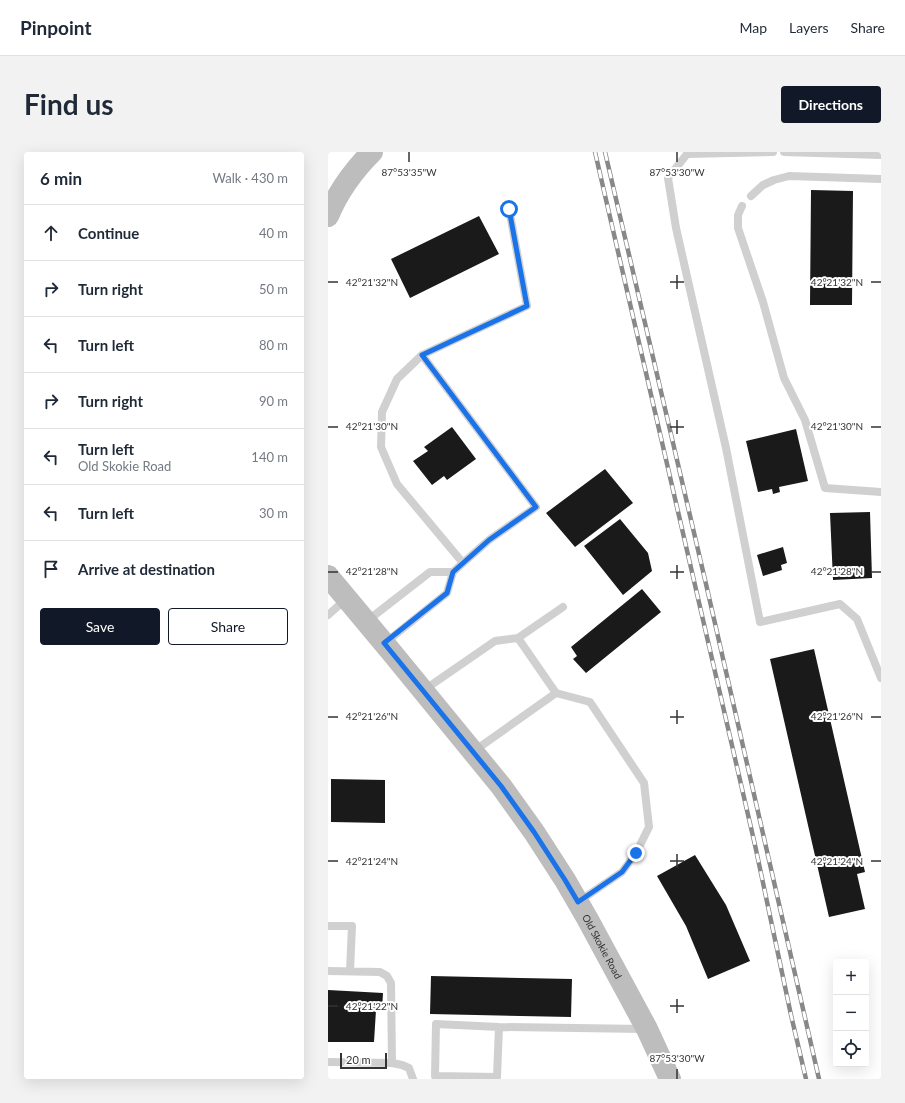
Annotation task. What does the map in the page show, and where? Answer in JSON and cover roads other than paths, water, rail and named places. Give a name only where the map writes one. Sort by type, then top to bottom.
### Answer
[{"type":"street","points":[[328,216],[338,195],[358,167],[372,152]]},
{"type":"street","name":"Old Skokie Road","points":[[328,576],[501,786],[534,832],[578,902],[647,1029],[670,1079]]},
{"type":"lane","points":[[773,152],[687,154],[668,178],[676,228],[726,448],[760,622],[840,604],[857,619],[881,678]]},
{"type":"lane","points":[[784,152],[881,155]]},
{"type":"lane","points":[[751,196],[768,183],[790,176],[881,179]]},
{"type":"lane","points":[[742,206],[738,215],[738,228],[763,302],[784,378],[805,420],[825,488],[881,492]]},
{"type":"lane","points":[[463,563],[396,484],[381,447],[382,412],[397,379],[422,355],[527,306],[509,209]]},
{"type":"lane","points":[[384,643],[447,593],[453,572],[463,563],[489,540],[536,507],[422,355]]},
{"type":"lane","points":[[366,621],[430,572],[453,572]]},
{"type":"lane","points":[[328,615],[347,599]]},
{"type":"lane","points":[[423,690],[495,641],[518,638],[563,607]]},
{"type":"lane","points":[[518,638],[556,693],[590,702],[644,783],[649,827],[636,853],[622,872],[578,902]]},
{"type":"lane","points":[[473,752],[556,693]]},
{"type":"lane","points":[[328,926],[352,926],[350,971]]},
{"type":"lane","points":[[328,971],[380,972],[387,976],[392,983],[392,1063]]},
{"type":"lane","points":[[499,1027],[497,1077],[435,1076],[436,1024],[499,1027],[647,1029]]},
{"type":"lane","points":[[328,1062],[392,1063],[408,1068],[413,1079]]},
{"type":"railway","points":[[595,152],[755,845],[806,1079]]},
{"type":"railway","points":[[605,152],[706,584],[819,1079]]}]
